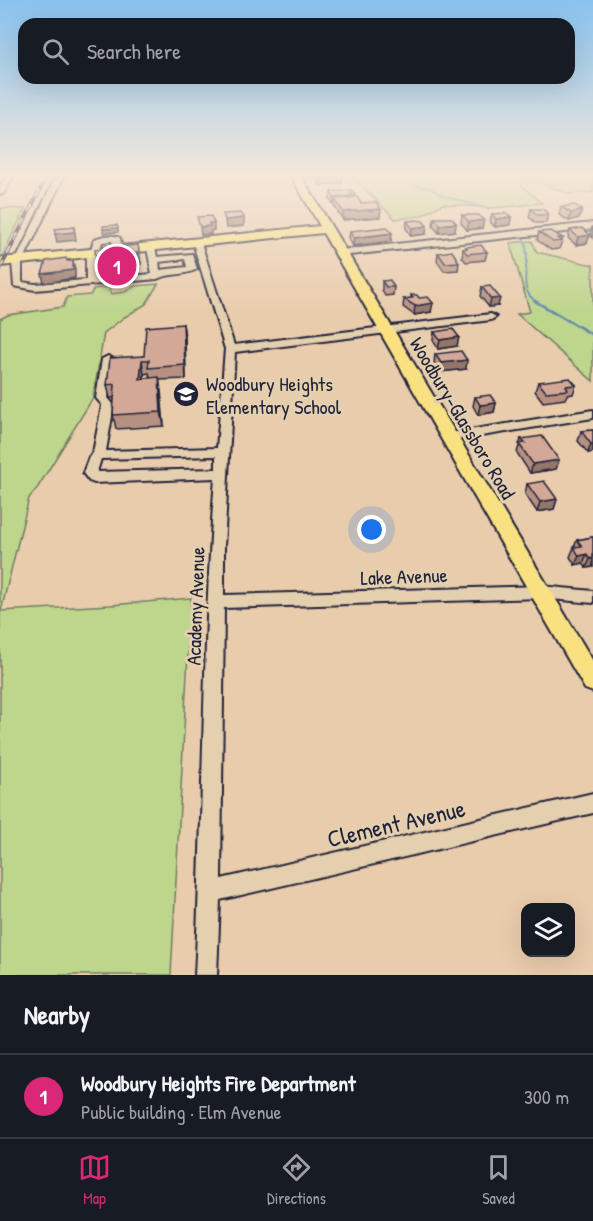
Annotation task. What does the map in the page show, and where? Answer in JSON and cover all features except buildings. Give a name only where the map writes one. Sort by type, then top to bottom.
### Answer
[{"type":"main road","name":"Woodbury-Glassboro Road","points":[[322,222],[593,682]]},
{"type":"main road","points":[[0,262],[118,251],[152,254],[198,243],[326,229]]},
{"type":"street","points":[[38,222],[18,261],[17,284],[35,287],[157,276],[157,273],[192,269],[189,256],[152,254],[157,273]]},
{"type":"street","points":[[340,253],[593,226]]},
{"type":"street","name":"Academy Avenue","points":[[198,243],[230,349],[215,602],[210,892],[206,975]]},
{"type":"street","points":[[91,282],[92,254]]},
{"type":"street","points":[[230,349],[491,317]]},
{"type":"street","points":[[99,455],[108,405],[102,398],[108,358]]},
{"type":"street","points":[[450,437],[593,414]]},
{"type":"street","points":[[222,473],[94,478],[90,473],[95,457],[99,455],[224,452]]},
{"type":"street","name":"Lake Avenue","points":[[215,602],[541,592],[593,597]]},
{"type":"street","name":"Clement Avenue","points":[[210,892],[593,803]]},
{"type":"green space","points":[[1,222],[19,222],[2,256],[0,256]]},
{"type":"green space","points":[[532,241],[537,252],[593,265],[593,381],[517,314],[530,312],[510,243]]},
{"type":"green space","points":[[158,284],[146,304],[104,333],[93,398],[29,498],[1,611],[191,598],[171,975],[0,975],[0,319],[8,315],[63,307],[67,297],[90,295],[94,289],[108,287],[111,294],[125,292],[135,286]]},
{"type":"waterway","points":[[524,239],[527,257],[525,282],[531,297],[537,302]]},
{"type":"waterway","points":[[537,302],[593,335]]},
{"type":"railway","points":[[0,269],[24,222]]},
{"type":"place","name":"Woodbury Heights Fire Department","points":[[117,266]]},
{"type":"place","name":"Woodbury Heights Elementary School","points":[[186,394]]}]
